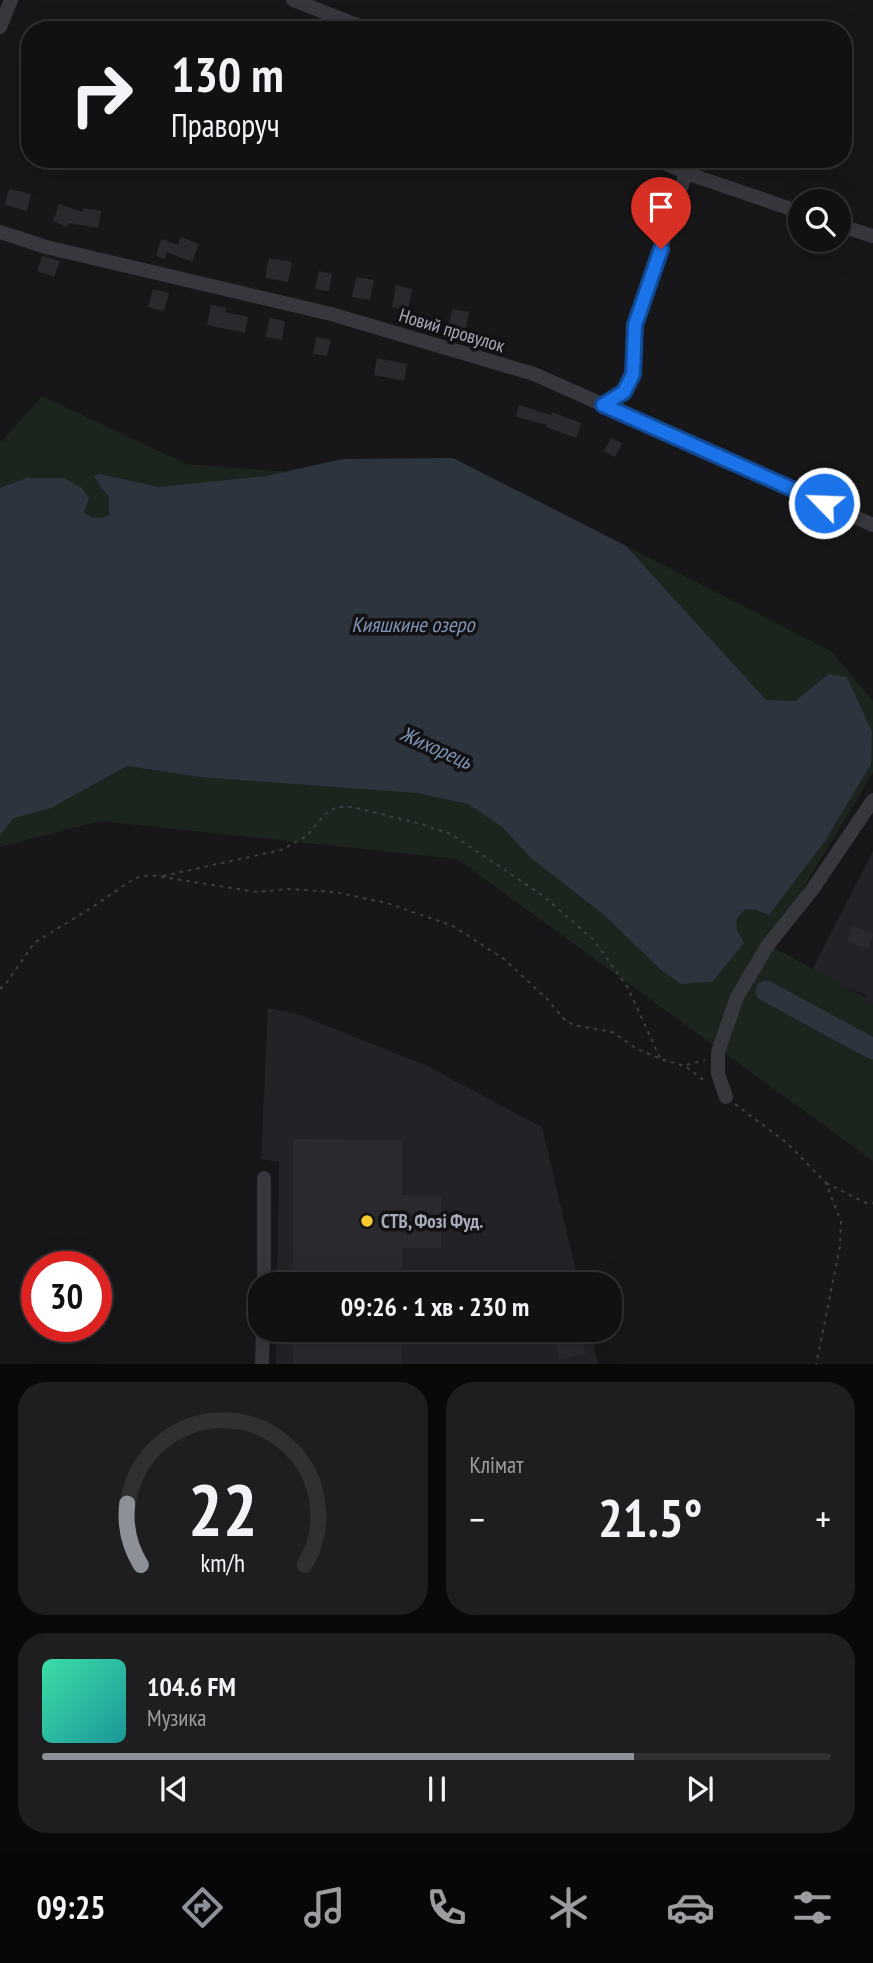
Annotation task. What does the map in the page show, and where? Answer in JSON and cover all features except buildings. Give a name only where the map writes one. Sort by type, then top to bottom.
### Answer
[{"type":"street","points":[[0,27],[11,0]]},
{"type":"street","points":[[293,0],[347,21]]},
{"type":"street","points":[[675,168],[788,208]]},
{"type":"street","points":[[603,405],[624,392],[633,374],[635,325],[686,173]]},
{"type":"street","points":[[851,229],[873,236]]},
{"type":"street","name":"Новий провулок","points":[[0,232],[46,247],[331,314],[534,374],[873,525]]},
{"type":"street","points":[[726,1097],[718,1074],[718,1052],[737,997],[768,945],[812,890],[873,800]]},
{"type":"street","points":[[264,1178],[264,1272]]},
{"type":"street","points":[[262,1364],[263,1342]]},
{"type":"path","points":[[159,877],[281,849],[307,836],[325,814],[337,807],[352,807],[451,834],[542,895],[593,939],[628,988],[661,1059]]},
{"type":"path","points":[[0,989],[34,943],[135,878],[150,875],[257,892],[288,888],[335,892],[387,904],[453,926],[504,960],[573,1026],[612,1032],[637,1049],[685,1066],[706,1081]]},
{"type":"path","points":[[685,1066],[703,1061],[718,1052]]},
{"type":"path","points":[[726,1097],[787,1143],[826,1183],[866,1203],[873,1203]]},
{"type":"path","points":[[816,1364],[840,1246],[841,1222],[826,1183]]},
{"type":"shaded area","name":"Кияшкине озеро","points":[[42,396],[186,464],[515,489],[831,651],[873,701],[873,773],[769,945],[873,1002],[873,1161],[457,859],[100,821],[0,847],[0,443]]},
{"type":"shaded area","points":[[873,851],[873,1005],[865,1002],[866,995],[810,974]]},
{"type":"shaded area","points":[[268,1008],[300,1015],[425,1065],[542,1127],[576,1272],[277,1272],[279,1162],[261,1159]]},
{"type":"shaded area","points":[[276,1342],[593,1342],[598,1364],[276,1364]]},
{"type":"water","name":"Кияшкине озеро","points":[[453,458],[626,546],[766,700],[795,701],[829,674],[847,677],[872,732],[871,764],[825,841],[769,915],[745,909],[736,920],[737,930],[744,943],[712,982],[681,984],[660,969],[604,915],[531,858],[502,827],[468,804],[417,793],[200,777],[127,766],[51,808],[14,818],[0,835],[0,488],[27,478],[64,478],[82,488],[89,498],[84,512],[93,518],[99,518],[109,515],[109,497],[94,476],[99,474],[159,487],[266,476],[342,459]]},
{"type":"waterway","name":"Жихорець","points":[[766,991],[873,1049]]},
{"type":"place","name":"СТВ, Фозі Фуд.","points":[[367,1221]]},
{"type":"route","points":[[661,249],[635,325],[633,374],[624,392],[603,405],[824,503]]}]
